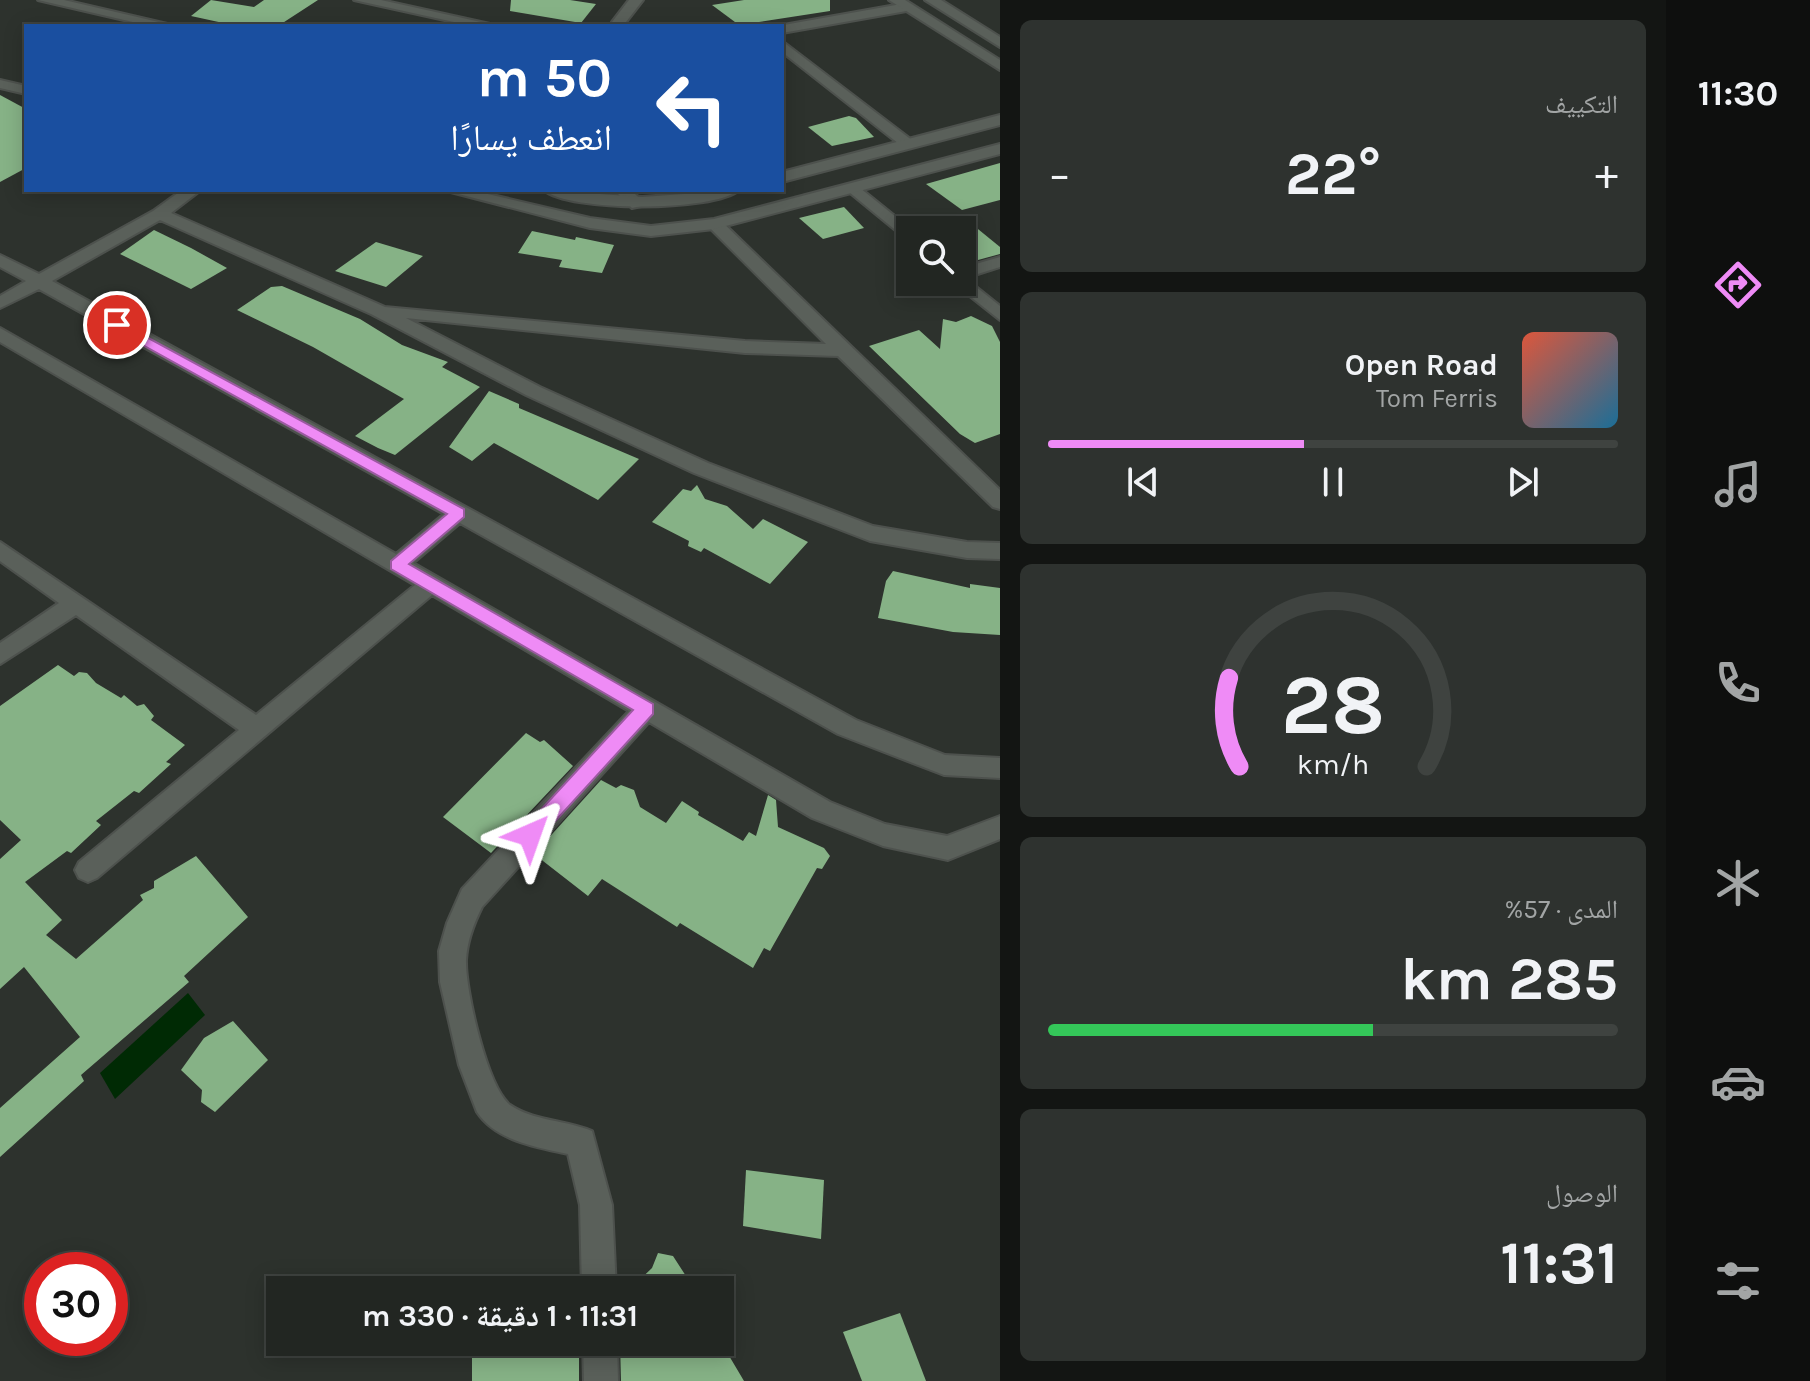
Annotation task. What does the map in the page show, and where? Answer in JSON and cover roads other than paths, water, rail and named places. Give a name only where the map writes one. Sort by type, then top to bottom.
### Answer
[{"type":"street","points":[[45,0],[159,24]]},
{"type":"street","points":[[361,0],[482,24]]},
{"type":"street","points":[[620,24],[636,0]]},
{"type":"street","points":[[932,0],[1000,43]]},
{"type":"street","points":[[784,29],[902,4],[1000,66]]},
{"type":"street","points":[[784,47],[908,144]]},
{"type":"street","points":[[0,69],[24,75]]},
{"type":"street","points":[[0,84],[24,90]]},
{"type":"street","points":[[784,176],[1000,120]]},
{"type":"street","points":[[459,192],[590,223],[651,231],[714,224],[1000,149]]},
{"type":"street","points":[[855,189],[896,225]]},
{"type":"street","points":[[0,303],[159,214],[190,192]]},
{"type":"street","points":[[563,192],[638,205],[684,202],[723,192]]},
{"type":"street","points":[[624,192],[638,205]]},
{"type":"street","points":[[159,214],[377,310],[547,397],[701,468],[856,528],[967,550],[1000,551]]},
{"type":"street","points":[[714,224],[840,350],[1000,502]]},
{"type":"street","points":[[0,260],[847,727],[944,765],[1000,768]]},
{"type":"street","points":[[976,269],[1000,262]]},
{"type":"street","points":[[976,295],[1000,315]]},
{"type":"street","points":[[377,310],[745,347],[840,350]]},
{"type":"street","points":[[0,334],[821,810],[883,835],[948,848],[1000,827]]},
{"type":"street","points":[[397,565],[459,513]]},
{"type":"street","points":[[0,550],[257,729]]},
{"type":"street","points":[[88,870],[431,584]]},
{"type":"street","points":[[0,655],[76,603]]},
{"type":"street","points":[[599,1276],[596,1205],[581,1142],[513,1122],[495,1112],[481,1094],[452,967],[459,927],[472,898],[646,709]]},
{"type":"street","points":[[600,1356],[601,1381]]}]
